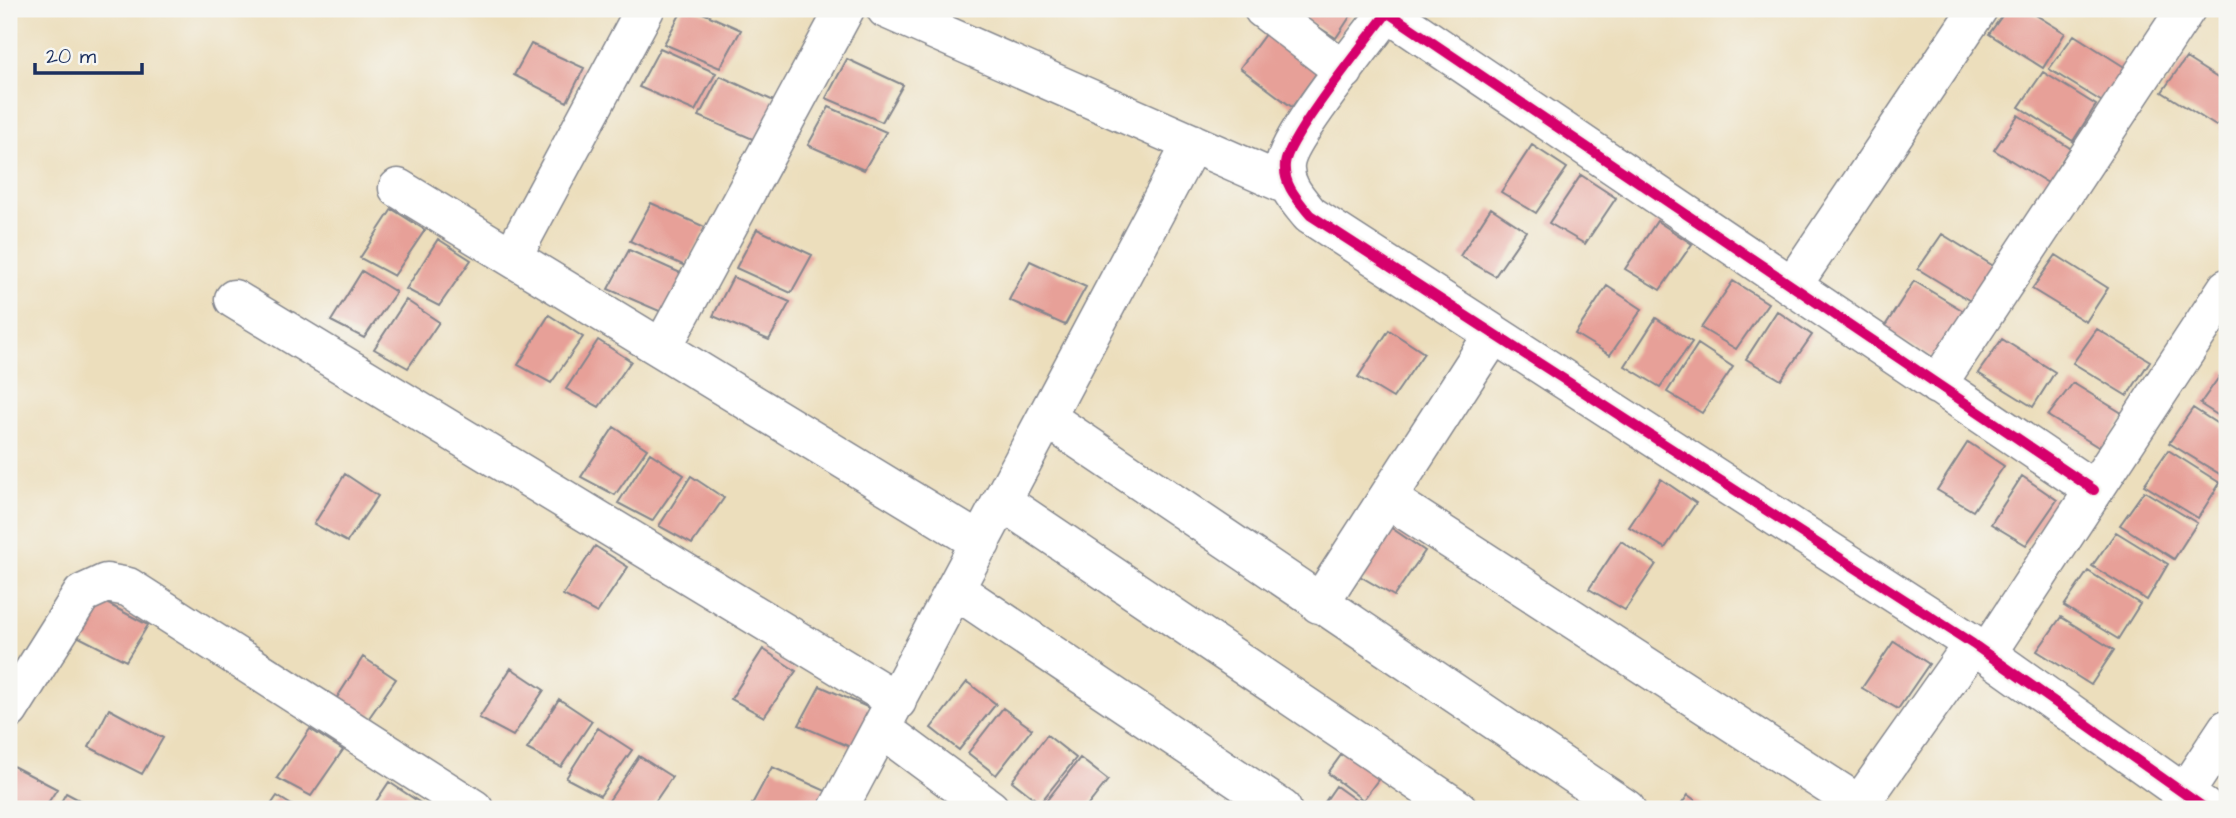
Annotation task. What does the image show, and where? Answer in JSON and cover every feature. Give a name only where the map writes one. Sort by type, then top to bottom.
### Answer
[{"type":"street","points":[[512,257],[645,9]]},
{"type":"street","points":[[662,348],[845,9]]},
{"type":"street","points":[[886,9],[1287,185],[1310,215],[1980,649],[2195,802],[2227,729]]},
{"type":"street","points":[[1263,9],[1344,71]]},
{"type":"street","points":[[1793,286],[1978,9]]},
{"type":"street","points":[[1287,185],[1285,163],[1296,137],[1388,10],[2094,490]]},
{"type":"street","points":[[1937,384],[2181,10]]},
{"type":"street","points":[[838,809],[1192,143]]},
{"type":"street","points":[[398,188],[981,543]]},
{"type":"street","points":[[1388,499],[1863,807],[2094,490],[2227,288]]},
{"type":"street","points":[[234,299],[889,715],[990,809]]},
{"type":"street","points":[[1319,604],[1493,335]]},
{"type":"street","points":[[1047,418],[1626,809]]},
{"type":"street","points":[[1003,502],[1458,809]]},
{"type":"street","points":[[9,710],[82,594],[106,583],[128,587],[474,809]]},
{"type":"street","points":[[956,590],[1282,809]]},
{"type":"building","points":[[683,9],[694,9],[741,30],[720,68],[664,44]]},
{"type":"building","points":[[1289,9],[1355,9],[1336,38]]},
{"type":"building","points":[[2007,9],[2026,9],[2065,33],[2043,68],[1989,34]]},
{"type":"building","points":[[1266,33],[1318,71],[1292,107],[1240,68]]},
{"type":"building","points":[[2074,35],[2126,68],[2104,103],[2049,69]]},
{"type":"building","points":[[531,44],[584,68],[567,102],[514,75]]},
{"type":"building","points":[[660,48],[716,73],[695,111],[639,87]]},
{"type":"building","points":[[2186,58],[2227,84],[2227,109],[2216,126],[2162,92]]},
{"type":"building","points":[[847,59],[903,85],[882,122],[826,98]]},
{"type":"building","points":[[2043,72],[2096,105],[2073,141],[2019,107]]},
{"type":"building","points":[[720,76],[776,102],[755,140],[699,116]]},
{"type":"building","points":[[829,107],[886,132],[864,170],[808,145]]},
{"type":"building","points":[[2018,115],[2070,148],[2048,183],[1994,150]]},
{"type":"building","points":[[2227,118],[2227,134],[2220,129]]},
{"type":"building","points":[[1532,145],[1567,168],[1536,213],[1501,192]]},
{"type":"building","points":[[1581,175],[1616,198],[1585,244],[1549,223]]},
{"type":"building","points":[[651,203],[707,228],[685,266],[630,241]]},
{"type":"building","points":[[1491,208],[1526,231],[1495,276],[1460,256]]},
{"type":"building","points":[[392,209],[425,230],[394,276],[360,258]]},
{"type":"building","points":[[1657,221],[1692,244],[1660,290],[1625,269]]},
{"type":"building","points":[[757,229],[812,255],[791,293],[736,268]]},
{"type":"building","points":[[1942,234],[1995,267],[1972,302],[1918,269]]},
{"type":"building","points":[[438,239],[471,260],[439,306],[406,289]]},
{"type":"building","points":[[629,250],[685,275],[664,313],[608,289]]},
{"type":"building","points":[[2056,255],[2108,288],[2086,322],[2032,289]]},
{"type":"building","points":[[1030,261],[1086,287],[1065,325],[1009,300]]},
{"type":"building","points":[[362,271],[396,292],[364,338],[331,321]]},
{"type":"building","points":[[733,277],[790,302],[769,340],[713,316]]},
{"type":"building","points":[[1733,281],[1768,303],[1736,349],[1701,328]]},
{"type":"building","points":[[1914,281],[1967,313],[1936,359],[1883,329]]},
{"type":"building","points":[[1607,286],[1642,309],[1610,355],[1575,334]]},
{"type":"building","points":[[406,300],[439,322],[408,368],[374,349]]},
{"type":"building","points":[[1777,311],[1812,335],[1781,380],[1746,359]]},
{"type":"building","points":[[549,315],[583,337],[551,383],[518,365]]},
{"type":"building","points":[[1656,318],[1692,342],[1660,387],[1625,366]]},
{"type":"building","points":[[2097,329],[2150,361],[2127,396],[2073,363]]},
{"type":"building","points":[[1389,330],[1424,353],[1393,398],[1358,377]]},
{"type":"building","points":[[2002,339],[2055,372],[2033,407],[1978,373]]},
{"type":"building","points":[[598,340],[631,361],[599,407],[566,389]]},
{"type":"building","points":[[1698,344],[1733,367],[1702,413],[1667,392]]},
{"type":"building","points":[[2224,370],[2227,372],[2227,421],[2200,404]]},
{"type":"building","points":[[2073,383],[2125,415],[2103,450],[2048,416]]},
{"type":"building","points":[[2193,408],[2227,430],[2227,469],[2223,476],[2169,443]]},
{"type":"building","points":[[614,427],[647,449],[615,495],[581,477]]},
{"type":"building","points":[[1968,442],[2004,466],[1973,511],[1937,490]]},
{"type":"building","points":[[2168,450],[2220,483],[2198,518],[2144,485]]},
{"type":"building","points":[[650,453],[684,475],[652,521],[618,503]]},
{"type":"building","points":[[345,474],[378,496],[347,542],[314,524]]},
{"type":"building","points":[[691,476],[724,498],[692,544],[659,526]]},
{"type":"building","points":[[2022,476],[2057,500],[2026,545],[1991,524]]},
{"type":"building","points":[[1661,479],[1696,503],[1665,548],[1629,527]]},
{"type":"building","points":[[2144,491],[2197,523],[2174,559],[2120,525]]},
{"type":"building","points":[[1390,527],[1425,551],[1394,596],[1358,575]]},
{"type":"building","points":[[2116,532],[2168,564],[2147,600],[2092,566]]},
{"type":"building","points":[[1621,541],[1656,564],[1625,610],[1589,589]]},
{"type":"building","points":[[595,546],[628,567],[597,613],[563,595]]},
{"type":"building","points":[[2088,571],[2140,604],[2118,639],[2064,606]]},
{"type":"building","points":[[93,596],[148,625],[126,661],[73,634]]},
{"type":"building","points":[[2061,617],[2114,650],[2091,685],[2037,651]]},
{"type":"building","points":[[1894,641],[1929,664],[1898,709],[1862,688]]},
{"type":"building","points":[[763,649],[796,671],[764,717],[731,699]]},
{"type":"building","points":[[363,657],[396,679],[364,725],[331,707]]},
{"type":"building","points":[[511,668],[544,690],[513,736],[479,718]]},
{"type":"building","points":[[967,682],[996,704],[959,750],[931,728]]},
{"type":"building","points":[[820,686],[876,711],[855,749],[799,725]]},
{"type":"building","points":[[559,699],[592,721],[561,767],[527,749]]},
{"type":"building","points":[[1003,708],[1032,729],[996,775],[968,753]]},
{"type":"building","points":[[109,709],[163,738],[142,774],[89,747]]},
{"type":"building","points":[[598,728],[632,750],[600,796],[566,778]]},
{"type":"building","points":[[310,729],[343,750],[311,796],[277,778]]},
{"type":"building","points":[[1047,735],[1076,758],[1040,803],[1012,781]]},
{"type":"building","points":[[1344,751],[1380,777],[1363,800],[1328,773]]},
{"type":"building","points":[[639,756],[672,777],[650,809],[614,809],[606,805]]},
{"type":"building","points":[[1080,758],[1108,780],[1085,809],[1051,809],[1044,804]]},
{"type":"building","points":[[9,764],[57,789],[44,809],[9,809]]},
{"type":"building","points":[[772,767],[828,792],[819,809],[759,809],[751,806]]},
{"type":"building","points":[[389,782],[422,804],[418,809],[371,809]]},
{"type":"building","points":[[1336,786],[1368,809],[1320,809]]},
{"type":"building","points":[[66,793],[96,809],[57,809]]},
{"type":"building","points":[[1688,795],[1707,809],[1678,809]]},
{"type":"building","points":[[277,796],[298,809],[268,809]]},
{"type":"cycle path","points":[[1390,9],[1314,111],[1289,151],[1285,164],[1286,179],[1292,192],[1310,215],[1973,644],[2206,809]]},
{"type":"cycle path","points":[[1387,12],[2094,490]]}]
